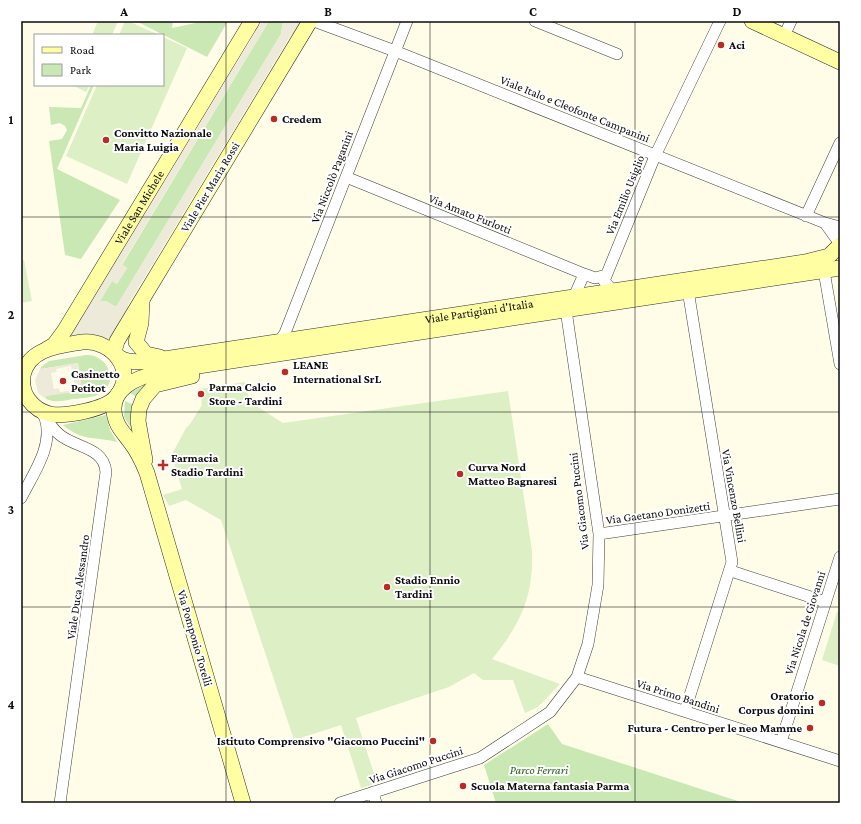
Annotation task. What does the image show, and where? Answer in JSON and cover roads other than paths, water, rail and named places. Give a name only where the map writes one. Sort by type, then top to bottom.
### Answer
[{"type":"main road","name":"Viale San Michele","points":[[47,350],[54,345],[65,330],[252,21]]},
{"type":"main road","name":"Viale Pier Maria Rossi","points":[[116,354],[115,346],[310,21]]},
{"type":"main road","points":[[752,21],[787,29],[840,62]]},
{"type":"main road","points":[[771,21],[840,55]]},
{"type":"main road","name":"Viale Partigiani d'Italia","points":[[119,392],[130,382],[145,375],[570,303],[614,291],[688,286],[829,256],[840,245]]},
{"type":"main road","name":"Viale Partigiani d'Italia","points":[[116,354],[122,359],[131,362],[166,359],[688,286],[840,268]]},
{"type":"main road","points":[[143,298],[141,323],[136,342],[146,354],[166,359]]},
{"type":"main road","points":[[93,342],[104,345],[116,354],[121,363],[123,382],[119,392],[108,404],[92,409],[56,415],[45,413],[33,407],[26,395],[23,384],[27,364],[47,350],[77,343],[93,342]]},
{"type":"main road","name":"Via Pomponio Torelli","points":[[146,473],[144,450],[138,421],[139,409],[146,394],[152,387],[159,384],[204,373],[217,364],[229,361]]},
{"type":"main road","name":"Via Pomponio Torelli","points":[[119,392],[115,404],[116,419],[120,429],[138,453],[146,473],[242,803]]},
{"type":"street","name":"Viale Italo e Cleofonte Campanini","points":[[314,21],[395,51],[806,216],[840,227]]},
{"type":"street","name":"Via Niccolò Paganini","points":[[279,342],[285,333],[407,21]]},
{"type":"street","points":[[535,21],[617,54]]},
{"type":"street","name":"Via Emilio Usiglio","points":[[606,275],[656,156],[720,21]]},
{"type":"street","points":[[806,216],[840,143]]},
{"type":"street","name":"Via Amato Furlotti","points":[[346,177],[584,274],[595,278],[606,275]]},
{"type":"street","points":[[825,223],[840,245]]},
{"type":"street","points":[[824,271],[840,364]]},
{"type":"street","points":[[570,303],[584,274]]},
{"type":"street","points":[[606,275],[604,281],[614,291]]},
{"type":"street","name":"Via Vincenzo Bellini","points":[[685,711],[731,571],[732,562],[688,286]]},
{"type":"street","name":"Via Giacomo Puccini","points":[[340,803],[374,798],[480,758],[550,712],[577,677],[588,644],[598,585],[599,534],[570,303]]},
{"type":"street","points":[[21,498],[39,464],[46,445],[47,428],[33,407]]},
{"type":"street","name":"Viale Duca Alessandro","points":[[33,407],[60,436],[92,450],[99,456],[106,466],[60,803]]},
{"type":"street","name":"Via Gaetano Donizetti","points":[[599,534],[840,499]]},
{"type":"street","name":"Via Nicola de Giovanni","points":[[780,742],[840,557]]},
{"type":"street","points":[[731,571],[826,602]]},
{"type":"street","name":"Via Primo Bandini","points":[[577,677],[840,761]]},
{"type":"place","name":"Aci","points":[[721,45]]},
{"type":"place","name":"Credem","points":[[274,119]]},
{"type":"place","name":"Convitto Nazionale Maria Luigia","points":[[106,140]]},
{"type":"place","name":"LEANE International SrL","points":[[285,372]]},
{"type":"place","name":"Casinetto Petitot","points":[[63,381]]},
{"type":"place","name":"Parma Calcio Store - Tardini","points":[[201,394]]},
{"type":"place","name":"Farmacia Stadio Tardini","points":[[163,465]]},
{"type":"place","name":"Curva Nord Matteo Bagnaresi","points":[[460,474]]},
{"type":"place","name":"Stadio Ennio Tardini","points":[[387,587]]},
{"type":"place","name":"Oratorio Corpus domini","points":[[822,703]]},
{"type":"place","name":"Futura - Centro per le neo Mamme","points":[[810,728]]},
{"type":"place","name":"Istituto Comprensivo \"Giacomo Puccini\"","points":[[433,741]]},
{"type":"place","name":"Scuola Materna fantasia Parma","points":[[463,786]]},
{"type":"park label","name":"Parco Ferrari","points":[[539,770]]}]
